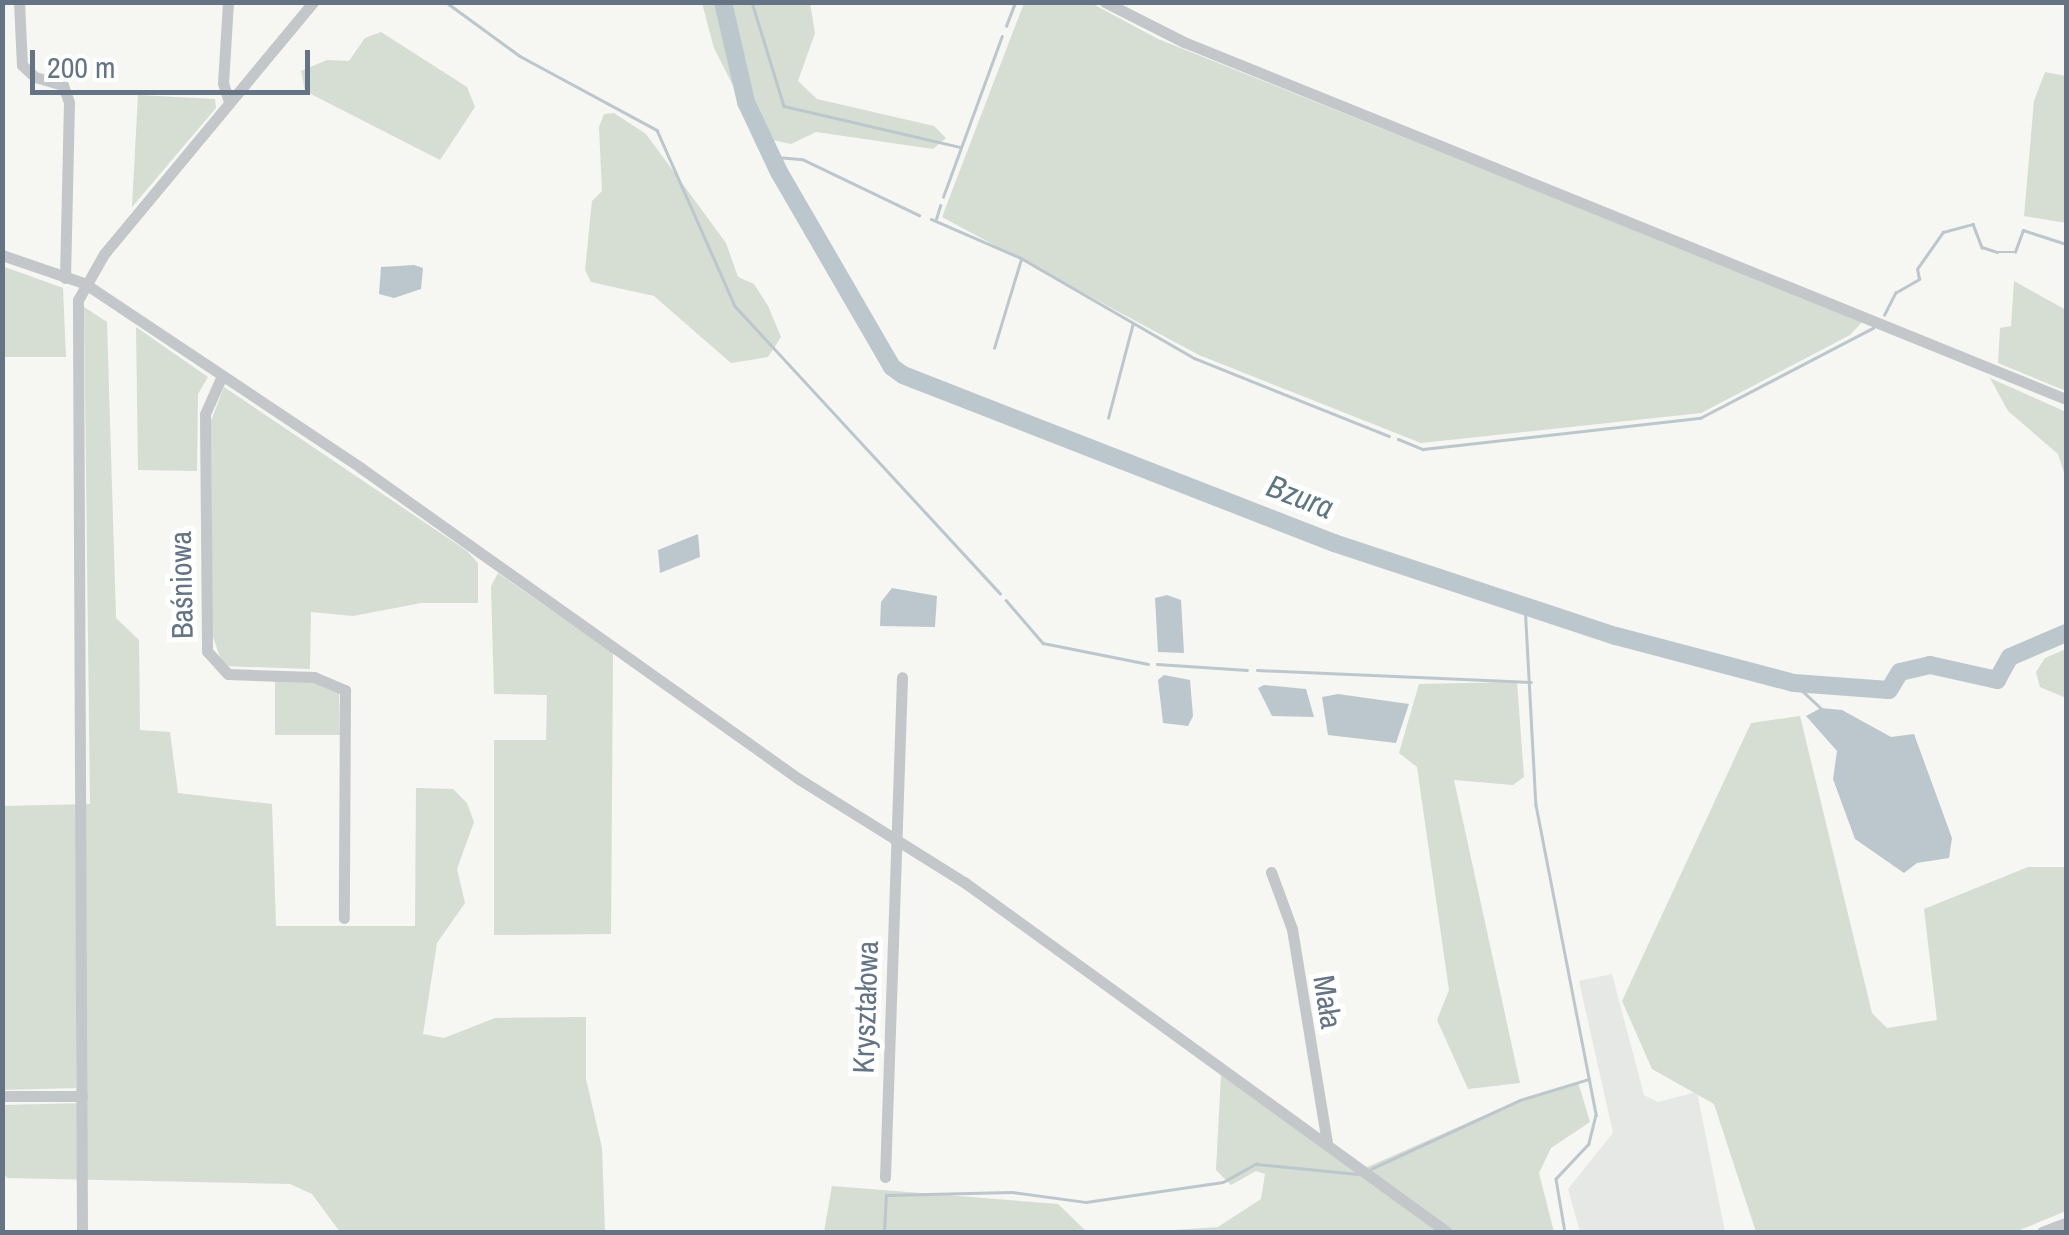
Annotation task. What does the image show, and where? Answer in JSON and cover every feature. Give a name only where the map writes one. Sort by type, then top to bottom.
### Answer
[{"type":"street","points":[[20,2],[22,65],[35,77],[63,86],[69,102],[65,278]]},
{"type":"street","points":[[228,2],[223,83],[230,102]]},
{"type":"street","points":[[82,1232],[76,323],[84,283],[313,2]]},
{"type":"street","points":[[1105,2],[1184,42],[2066,399]]},
{"type":"street","points":[[2,255],[84,283],[361,468],[798,779],[896,839],[1326,1142],[1447,1232]]},
{"type":"street","name":"Baśniowa","points":[[221,378],[206,414],[207,651],[228,674],[314,677],[344,690],[344,918]]},
{"type":"street","name":"Kryształowa","points":[[885,1177],[902,677]]},
{"type":"street","name":"Mała","points":[[1272,872],[1292,929],[1326,1142]]},
{"type":"street","points":[[2,1096],[82,1096]]},
{"type":"street","points":[[2042,1232],[2066,1223]]},
{"type":"shaded area","points":[[702,3],[810,3],[815,33],[798,81],[817,99],[934,126],[946,138],[933,149],[816,132],[791,144],[759,137],[714,48]]},
{"type":"shaded area","points":[[1024,3],[1091,3],[1158,39],[1863,321],[1850,335],[1701,413],[1421,443],[1199,355],[942,217]]},
{"type":"shaded area","points":[[381,32],[467,87],[475,107],[440,160],[305,91],[301,71],[327,60],[349,61],[365,38]]},
{"type":"shaded area","points":[[2045,72],[2066,76],[2066,223],[2024,216],[2034,101]]},
{"type":"shaded area","points":[[138,95],[215,99],[216,108],[132,207]]},
{"type":"shaded area","points":[[614,113],[646,134],[726,243],[738,277],[754,284],[768,306],[781,337],[768,357],[731,363],[654,296],[591,282],[585,270],[592,201],[602,191],[599,127],[604,114]]},
{"type":"shaded area","points":[[2,266],[63,288],[66,357],[3,357]]},
{"type":"shaded area","points":[[381,267],[423,268],[421,289],[394,298],[379,294]]},
{"type":"shaded area","points":[[2014,281],[2066,310],[2066,391],[1998,363],[2000,328],[2011,326]]},
{"type":"shaded area","points":[[84,307],[107,322],[116,618],[139,640],[140,730],[170,732],[178,793],[272,804],[276,926],[415,926],[416,788],[453,789],[467,803],[474,822],[457,869],[465,903],[437,943],[423,1034],[444,1038],[495,1018],[586,1017],[586,1079],[602,1148],[605,1232],[340,1232],[312,1194],[290,1184],[7,1178],[3,1173],[3,1105],[87,1103],[86,1019],[77,1020],[76,1088],[2,1090],[3,806],[90,804]]},
{"type":"shaded area","points":[[136,327],[208,377],[198,394],[197,471],[138,470]]},
{"type":"shaded area","points":[[1990,378],[2066,412],[2066,479],[2058,454],[2008,411]]},
{"type":"shaded area","points":[[224,387],[467,551],[478,563],[478,603],[421,603],[353,616],[311,612],[310,669],[223,666],[212,634],[211,421]]},
{"type":"shaded area","points":[[698,534],[700,557],[660,573],[658,550]]},
{"type":"shaded area","points":[[498,573],[613,653],[611,934],[494,935],[494,740],[546,740],[547,695],[494,694],[491,586]]},
{"type":"shaded area","points":[[892,588],[937,596],[935,627],[880,626],[881,602]]},
{"type":"shaded area","points":[[1167,595],[1181,600],[1184,653],[1158,652],[1155,598]]},
{"type":"shaded area","points":[[2066,649],[2066,698],[2040,687],[2036,672],[2045,658]]},
{"type":"shaded area","points":[[1164,675],[1190,680],[1193,716],[1188,726],[1163,723],[1158,680]]},
{"type":"shaded area","points":[[275,680],[307,680],[339,692],[340,735],[275,735]]},
{"type":"shaded area","points":[[1517,682],[1524,777],[1513,785],[1454,780],[1520,1083],[1468,1089],[1437,1020],[1449,990],[1417,767],[1399,753],[1419,684]]},
{"type":"shaded area","points":[[1264,685],[1306,689],[1314,717],[1272,716],[1258,688]]},
{"type":"shaded area","points":[[1338,694],[1409,704],[1396,743],[1328,735],[1322,697]]},
{"type":"shaded area","points":[[1821,708],[1842,710],[1891,737],[1914,734],[1952,838],[1949,858],[1917,863],[1904,873],[1855,839],[1833,779],[1837,751],[1806,716]]},
{"type":"shaded area","points":[[1800,716],[1872,1013],[1887,1028],[1937,1020],[1924,909],[2028,867],[2066,867],[2066,1211],[2015,1232],[1756,1232],[1714,1104],[1652,1069],[1622,1001],[1751,723]]},
{"type":"shaded area","points":[[1612,974],[1644,1095],[1658,1102],[1697,1092],[1725,1232],[1580,1232],[1568,1189],[1613,1133],[1579,981]]},
{"type":"shaded area","points":[[1221,1075],[1356,1172],[1517,1101],[1578,1082],[1590,1122],[1551,1148],[1539,1173],[1554,1232],[1144,1232],[1218,1227],[1261,1199],[1265,1174],[1256,1171],[1231,1185],[1216,1170]]},
{"type":"shaded area","points":[[832,1186],[1058,1204],[1087,1232],[824,1232]]},
{"type":"waterway","points":[[446,2],[520,56],[657,130],[735,306],[1000,593]]},
{"type":"waterway","name":"Bzura","points":[[723,2],[746,102],[779,172],[892,367],[903,375],[1334,543],[1616,636],[1794,683],[1889,690],[1900,672],[1930,665],[1997,680],[2010,657],[2066,633]]},
{"type":"waterway","points":[[752,2],[784,106],[960,147]]},
{"type":"waterway","points":[[1006,26],[1015,2]]},
{"type":"waterway","points":[[943,197],[1002,36]]},
{"type":"waterway","points":[[777,157],[802,159],[919,215]]},
{"type":"waterway","points":[[936,219],[940,206]]},
{"type":"waterway","points":[[931,219],[1021,258],[1194,358],[1389,436]]},
{"type":"waterway","points":[[1884,315],[1895,293],[1919,279],[1917,269],[1943,232],[1973,224],[1982,247],[1997,252],[2015,252],[2023,230],[2066,244]]},
{"type":"waterway","points":[[994,348],[1021,259]]},
{"type":"waterway","points":[[1108,418],[1133,323]]},
{"type":"waterway","points":[[1398,439],[1423,449],[1700,418],[1873,328]]},
{"type":"waterway","points":[[1006,600],[1043,643],[1148,664]]},
{"type":"waterway","points":[[1525,604],[1536,805],[1596,1115],[1589,1144],[1556,1179],[1565,1232]]},
{"type":"waterway","points":[[1157,664],[1247,670]]},
{"type":"waterway","points":[[1257,670],[1531,682]]},
{"type":"waterway","points":[[1794,683],[1821,708]]},
{"type":"waterway","points":[[1371,1169],[1520,1100],[1589,1079]]},
{"type":"waterway","points":[[884,1232],[886,1195],[1012,1192],[1086,1202],[1223,1182],[1256,1164],[1358,1174]]}]
